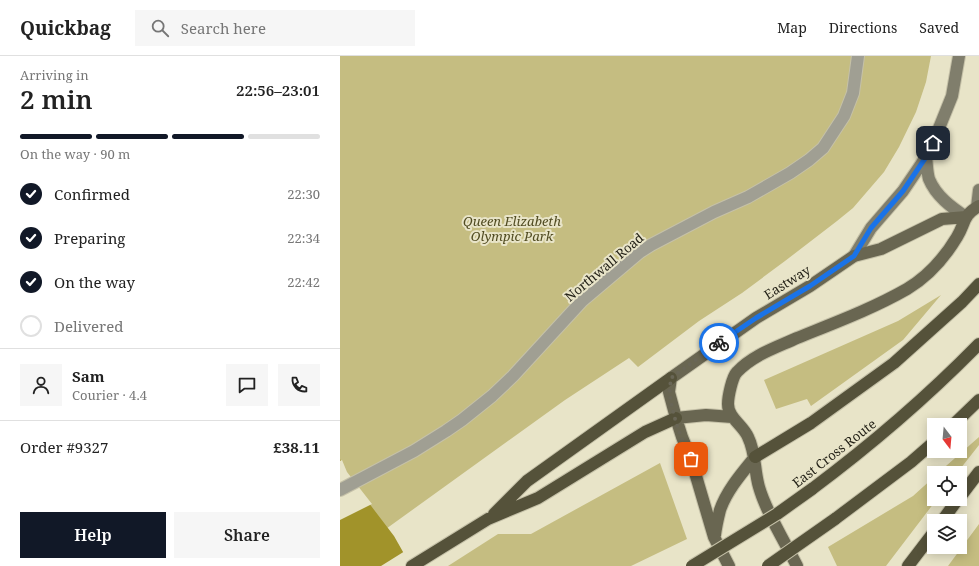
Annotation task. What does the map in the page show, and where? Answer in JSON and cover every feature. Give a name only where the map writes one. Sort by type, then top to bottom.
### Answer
[{"type":"highway","points":[[755,458],[811,423],[894,363],[962,302],[979,284]]},
{"type":"highway","name":"East Cross Route","points":[[692,566],[777,514],[848,463],[944,379],[979,344]]},
{"type":"highway","points":[[488,519],[527,482],[671,378]]},
{"type":"highway","points":[[960,418],[979,400]]},
{"type":"highway","points":[[412,566],[488,519],[538,498],[645,432],[676,418]]},
{"type":"highway","points":[[768,566],[835,519],[911,462],[927,448]]},
{"type":"highway","points":[[967,488],[979,472]]},
{"type":"highway","points":[[908,566],[927,541]]},
{"type":"main road","points":[[797,566],[763,499],[758,486],[755,458],[748,436],[732,417],[728,405],[729,393],[735,373],[756,356],[863,311],[908,289],[924,277],[936,265],[958,235],[966,216],[978,206]]},
{"type":"main road","name":"Eastway","points":[[671,378],[756,318],[810,286],[854,256],[881,249],[942,219],[966,216]]},
{"type":"main road","points":[[671,378],[670,392],[682,438],[691,459],[714,537],[730,566]]},
{"type":"main road","points":[[676,418],[706,415],[732,417]]},
{"type":"main road","points":[[714,537],[721,509],[728,495],[738,478],[755,458]]},
{"type":"street","name":"Northwall Road","points":[[340,490],[394,462],[446,431],[495,393],[525,364],[582,301],[640,252],[677,231],[748,196],[790,173],[800,167],[823,148],[840,122],[853,93],[858,56]]},
{"type":"street","points":[[854,256],[871,228],[903,191],[926,157],[952,96],[959,56]]},
{"type":"street","points":[[926,157],[929,178],[938,194],[949,206],[966,216]]},
{"type":"street","points":[[978,206],[979,190]]},
{"type":"green space","name":"Queen Elizabeth Olympic Park","points":[[340,56],[931,56],[926,82],[916,112],[899,147],[884,172],[853,208],[742,293],[699,321],[638,367],[629,358],[565,400],[340,562]]},
{"type":"green space","points":[[941,295],[903,340],[811,406],[807,399],[776,409],[764,380],[898,321]]},
{"type":"green space","points":[[979,437],[979,445],[962,466],[946,466],[955,458],[967,458],[967,448]]},
{"type":"green space","points":[[660,463],[687,539],[631,566],[448,566],[498,534],[531,534]]},
{"type":"green space","points":[[927,483],[927,506],[932,506],[886,566],[837,566],[828,547],[913,496]]},
{"type":"green space","points":[[979,524],[979,566],[948,566],[957,554],[967,554],[967,540]]},
{"type":"shaded area","points":[[340,459],[346,473],[394,536],[411,566],[340,566]]},
{"type":"pier","points":[[342,460],[347,472],[372,504],[340,520],[340,461]]},
{"type":"pier","points":[[405,551],[413,566],[381,566]]},
{"type":"way so far","points":[[691,459],[682,438],[672,405],[670,392],[671,378],[719,343]]},
{"type":"route","points":[[719,343],[756,318],[810,286],[854,256],[871,228],[903,191],[926,157],[933,143]]}]
